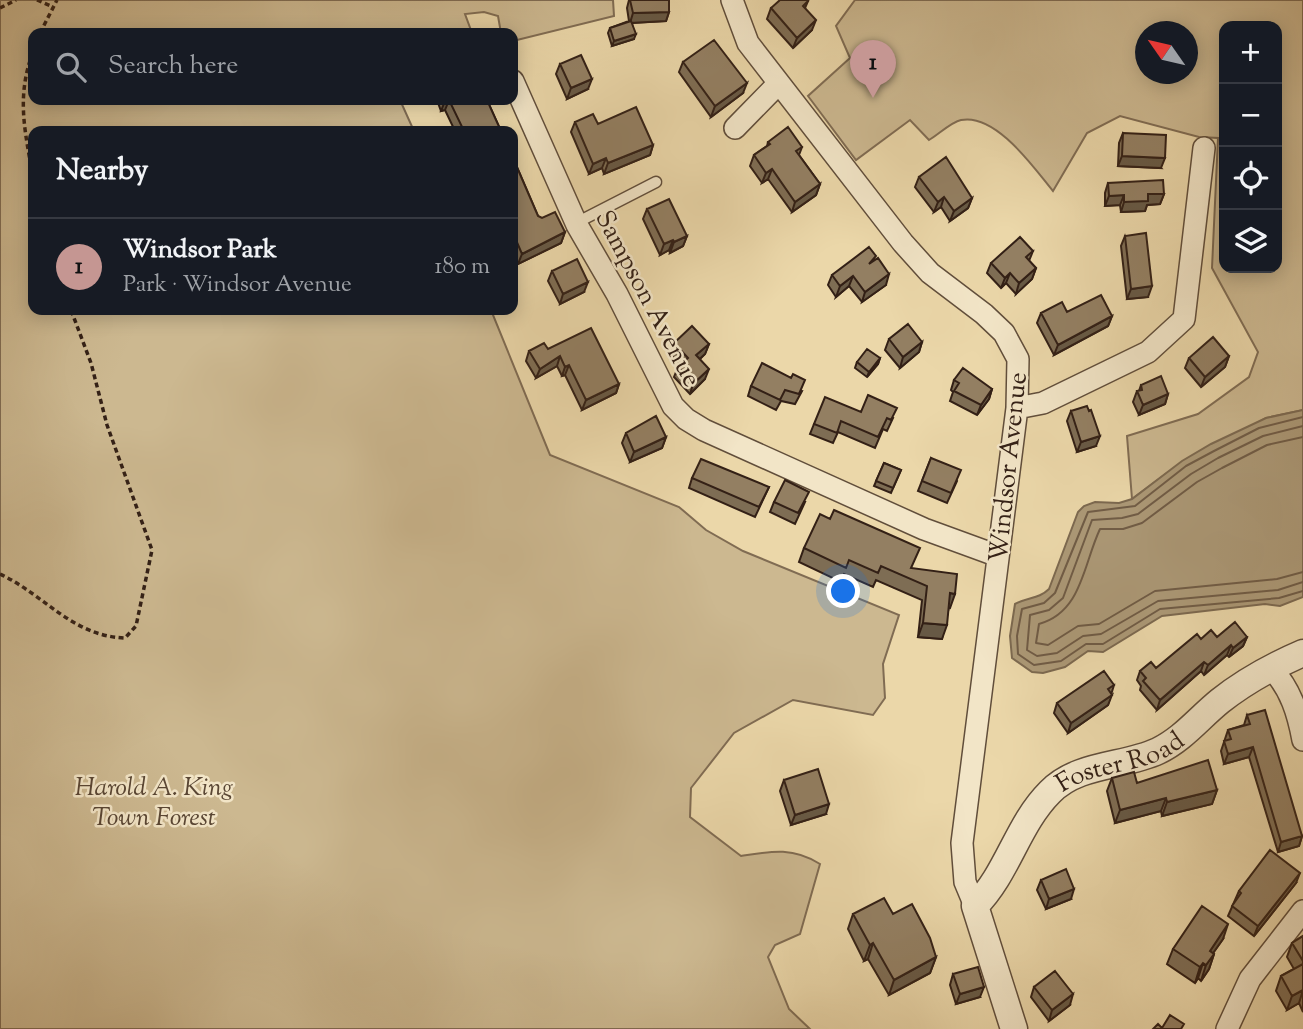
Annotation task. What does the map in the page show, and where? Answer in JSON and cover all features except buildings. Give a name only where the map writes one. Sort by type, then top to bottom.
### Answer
[{"type":"street","name":"Windsor Avenue","points":[[733,0],[748,43],[919,261],[1004,333],[1018,359],[1017,408],[962,843],[965,882],[1014,1029]]},
{"type":"street","points":[[735,128],[779,83]]},
{"type":"street","name":"Sampson Avenue","points":[[518,92],[576,223],[617,295],[673,406],[686,419],[704,430],[924,529],[998,556]]},
{"type":"street","points":[[1017,408],[1043,403],[1148,352],[1184,319],[1204,148]]},
{"type":"street","name":"Foster Road","points":[[975,906],[993,885],[1019,834],[1052,790],[1074,775],[1127,763],[1171,744],[1221,700],[1303,653]]},
{"type":"street","points":[[1272,669],[1284,682],[1295,705],[1303,740]]},
{"type":"street","points":[[1227,1029],[1250,979],[1303,911]]},
{"type":"lane","points":[[576,223],[656,182]]},
{"type":"path","points":[[0,8],[16,0]]},
{"type":"path","points":[[37,0],[51,6]]},
{"type":"path","points":[[42,28],[51,6],[57,0]]},
{"type":"path","points":[[28,68],[22,88],[28,146]]},
{"type":"path","points":[[0,574],[21,584],[81,628],[101,637],[125,638],[136,626],[152,550],[107,425],[91,363],[73,315]]},
{"type":"green space","name":"Harold A. King Town Forest","points":[[0,0],[613,0],[614,16],[518,40],[518,28],[500,28],[498,16],[484,12],[465,14],[470,28],[28,28],[28,105],[402,105],[412,126],[28,126],[28,315],[493,315],[550,455],[679,507],[706,530],[743,551],[899,615],[883,664],[885,698],[873,715],[793,700],[734,733],[691,788],[690,817],[741,856],[772,852],[791,853],[820,864],[800,934],[775,945],[768,957],[789,1009],[810,1029],[0,1029]]},
{"type":"green space","points":[[855,0],[1303,0],[1303,410],[1266,418],[1167,473],[1132,499],[1127,436],[1198,414],[1249,377],[1258,352],[1212,268],[1218,138],[1199,137],[1120,116],[1087,133],[1053,191],[1013,144],[987,125],[974,120],[957,121],[929,140],[910,120],[856,160],[808,96],[850,58],[836,26]]},
{"type":"water","points":[[1303,410],[1303,597],[1280,606],[1265,604],[1162,616],[1103,652],[1088,651],[1065,667],[1043,673],[1032,672],[1012,658],[1010,636],[1015,604],[1041,595],[1049,589],[1078,512],[1084,506],[1095,502],[1119,503],[1132,499],[1182,461],[1211,444],[1266,418]]},
{"type":"place","name":"Windsor Park","points":[[873,98]]}]
